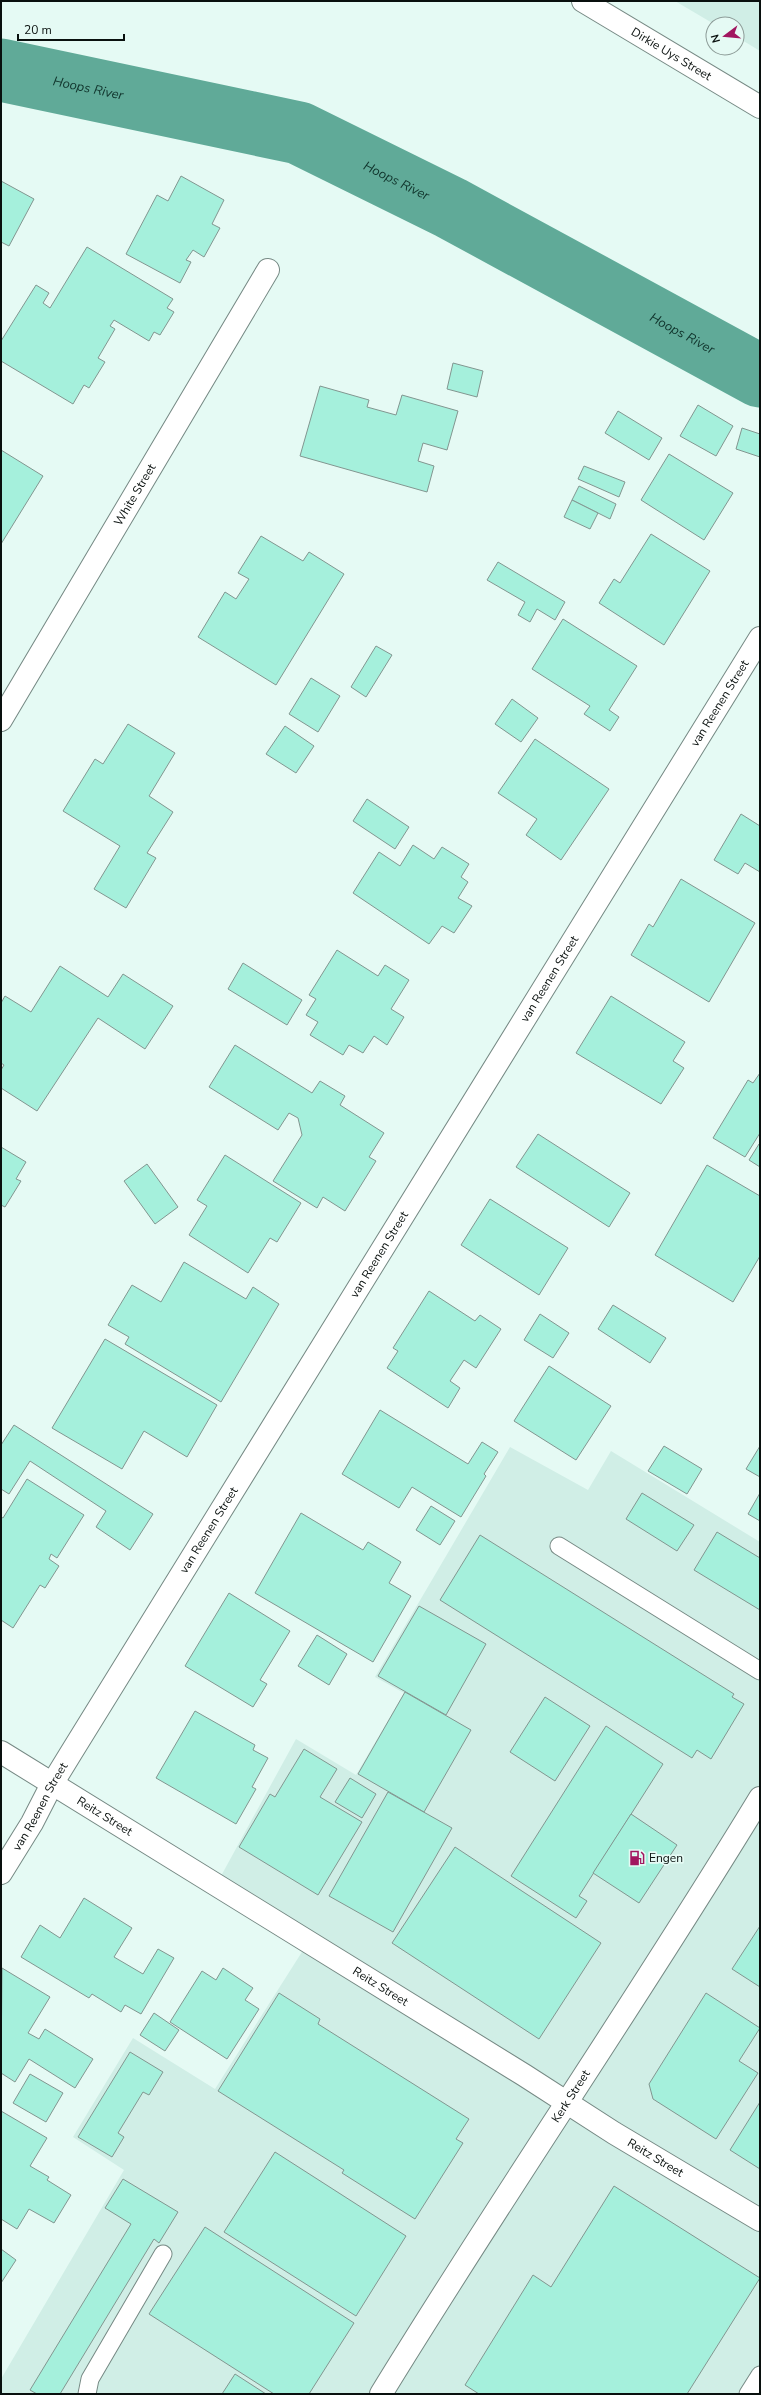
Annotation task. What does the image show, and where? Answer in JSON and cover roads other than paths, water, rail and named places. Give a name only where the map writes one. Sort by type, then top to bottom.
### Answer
[{"type":"street","name":"Dirkie Uys Street","points":[[583,1],[760,107]]},
{"type":"street","name":"White Street","points":[[1,720],[268,270]]},
{"type":"street","name":"van Reenen Street","points":[[1,1873],[32,1823],[52,1784],[760,638]]},
{"type":"street","name":"Reitz Street","points":[[1,1752],[614,2133],[760,2220]]},
{"type":"street","name":"Kerk Street","points":[[381,2394],[461,2262],[567,2103],[687,1918],[760,1798]]},
{"type":"lane","points":[[559,1546],[760,1671]]},
{"type":"lane","points":[[86,2394],[90,2379],[163,2254]]},
{"type":"lane","points":[[748,2394],[760,2375]]},
{"type":"waterway","name":"Hoops River","points":[[1,70],[299,133],[451,208],[760,376]]},
{"type":"place","name":"Engen","points":[[637,1858]]}]
